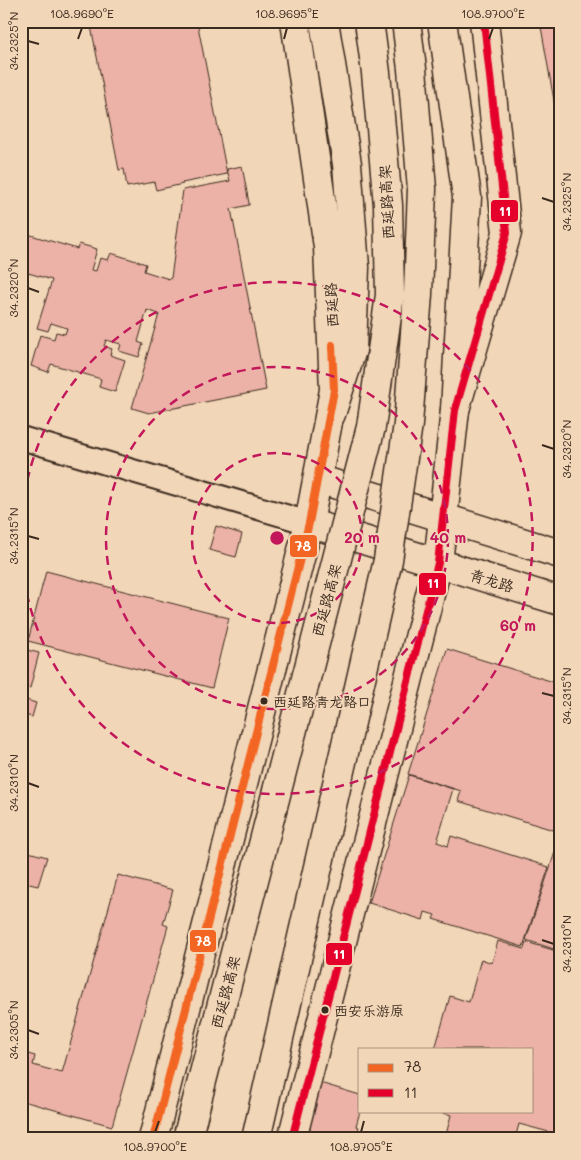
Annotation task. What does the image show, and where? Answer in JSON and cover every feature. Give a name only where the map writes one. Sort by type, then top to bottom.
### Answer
[{"type":"main road","name":"西延路","points":[[153,1139],[309,523],[334,390],[328,248],[295,21]]},
{"type":"main road","points":[[324,21],[347,164],[355,267],[352,350],[330,414]]},
{"type":"main road","name":"西延路高架","points":[[187,1139],[371,427],[390,294],[388,205],[376,73],[369,21]]},
{"type":"main road","points":[[256,1139],[388,560],[408,424],[418,294],[422,188],[406,21]]},
{"type":"main road","points":[[292,1139],[438,563],[456,410],[467,197],[442,21]]},
{"type":"main road","points":[[456,410],[507,233],[484,21]]},
{"type":"main road","points":[[318,479],[560,554]]},
{"type":"main road","name":"青龙路","points":[[309,523],[560,601]]},
{"type":"street","points":[[21,438],[309,523]]},
{"type":"building","points":[[90,21],[197,21],[227,174],[156,190],[154,182],[127,187],[124,169],[119,170]]},
{"type":"building","points":[[540,21],[560,21],[560,135]]},
{"type":"building","points":[[242,166],[249,205],[231,209],[266,390],[149,413],[132,408],[159,314],[147,310],[138,342],[143,344],[139,357],[119,351],[121,344],[106,340],[104,346],[112,349],[110,355],[125,360],[115,392],[99,387],[101,379],[51,364],[48,372],[31,366],[40,335],[54,339],[56,332],[65,334],[67,328],[51,323],[48,331],[37,328],[52,280],[25,272],[21,285],[21,232],[77,249],[79,244],[97,249],[91,270],[96,271],[100,258],[108,260],[111,253],[146,264],[144,271],[169,279],[171,278],[183,190],[230,181],[227,169]]},
{"type":"building","points":[[216,526],[242,534],[236,557],[209,550]]},
{"type":"building","points":[[46,571],[229,618],[212,688],[28,641]]},
{"type":"building","points":[[447,649],[560,684],[560,832],[458,801],[461,791],[408,774]]},
{"type":"building","points":[[27,650],[39,653],[30,688],[21,686],[21,671]]},
{"type":"building","points":[[23,699],[36,703],[32,717],[21,714]]},
{"type":"building","points":[[21,736],[27,738],[22,756],[21,755]]},
{"type":"building","points":[[409,775],[453,789],[437,842],[448,846],[451,836],[549,867],[523,947],[433,919],[435,915],[425,912],[423,920],[369,903]]},
{"type":"building","points":[[560,837],[560,951],[526,940]]},
{"type":"building","points":[[21,850],[47,857],[38,886],[21,882]]},
{"type":"building","points":[[118,875],[173,890],[163,924],[168,926],[112,1126],[23,1101],[21,1108],[21,1052],[35,1056],[33,1065],[62,1073]]},
{"type":"building","points":[[498,941],[524,949],[526,942],[560,952],[560,982],[558,987],[560,988],[560,1135],[519,1124],[515,1139],[445,1139],[451,1115],[439,1112],[534,1112],[534,1048],[435,1048],[450,996],[469,1002],[481,959],[492,963]]},
{"type":"building","points":[[320,1083],[358,1094],[358,1112],[360,1112],[356,1126],[359,1127],[356,1139],[304,1139]]},
{"type":"building","points":[[391,1131],[417,1139],[388,1139]]},
{"type":"transit line","name":"11","points":[[292,1139],[438,563],[455,410],[507,233],[484,21]]},
{"type":"transit line","name":"78","points":[[153,1139],[309,523],[334,390],[332,345]]},
{"type":"place","name":"西延路青龙路口","points":[[264,701]]},
{"type":"place","name":"西安乐游原","points":[[325,1010]]}]
